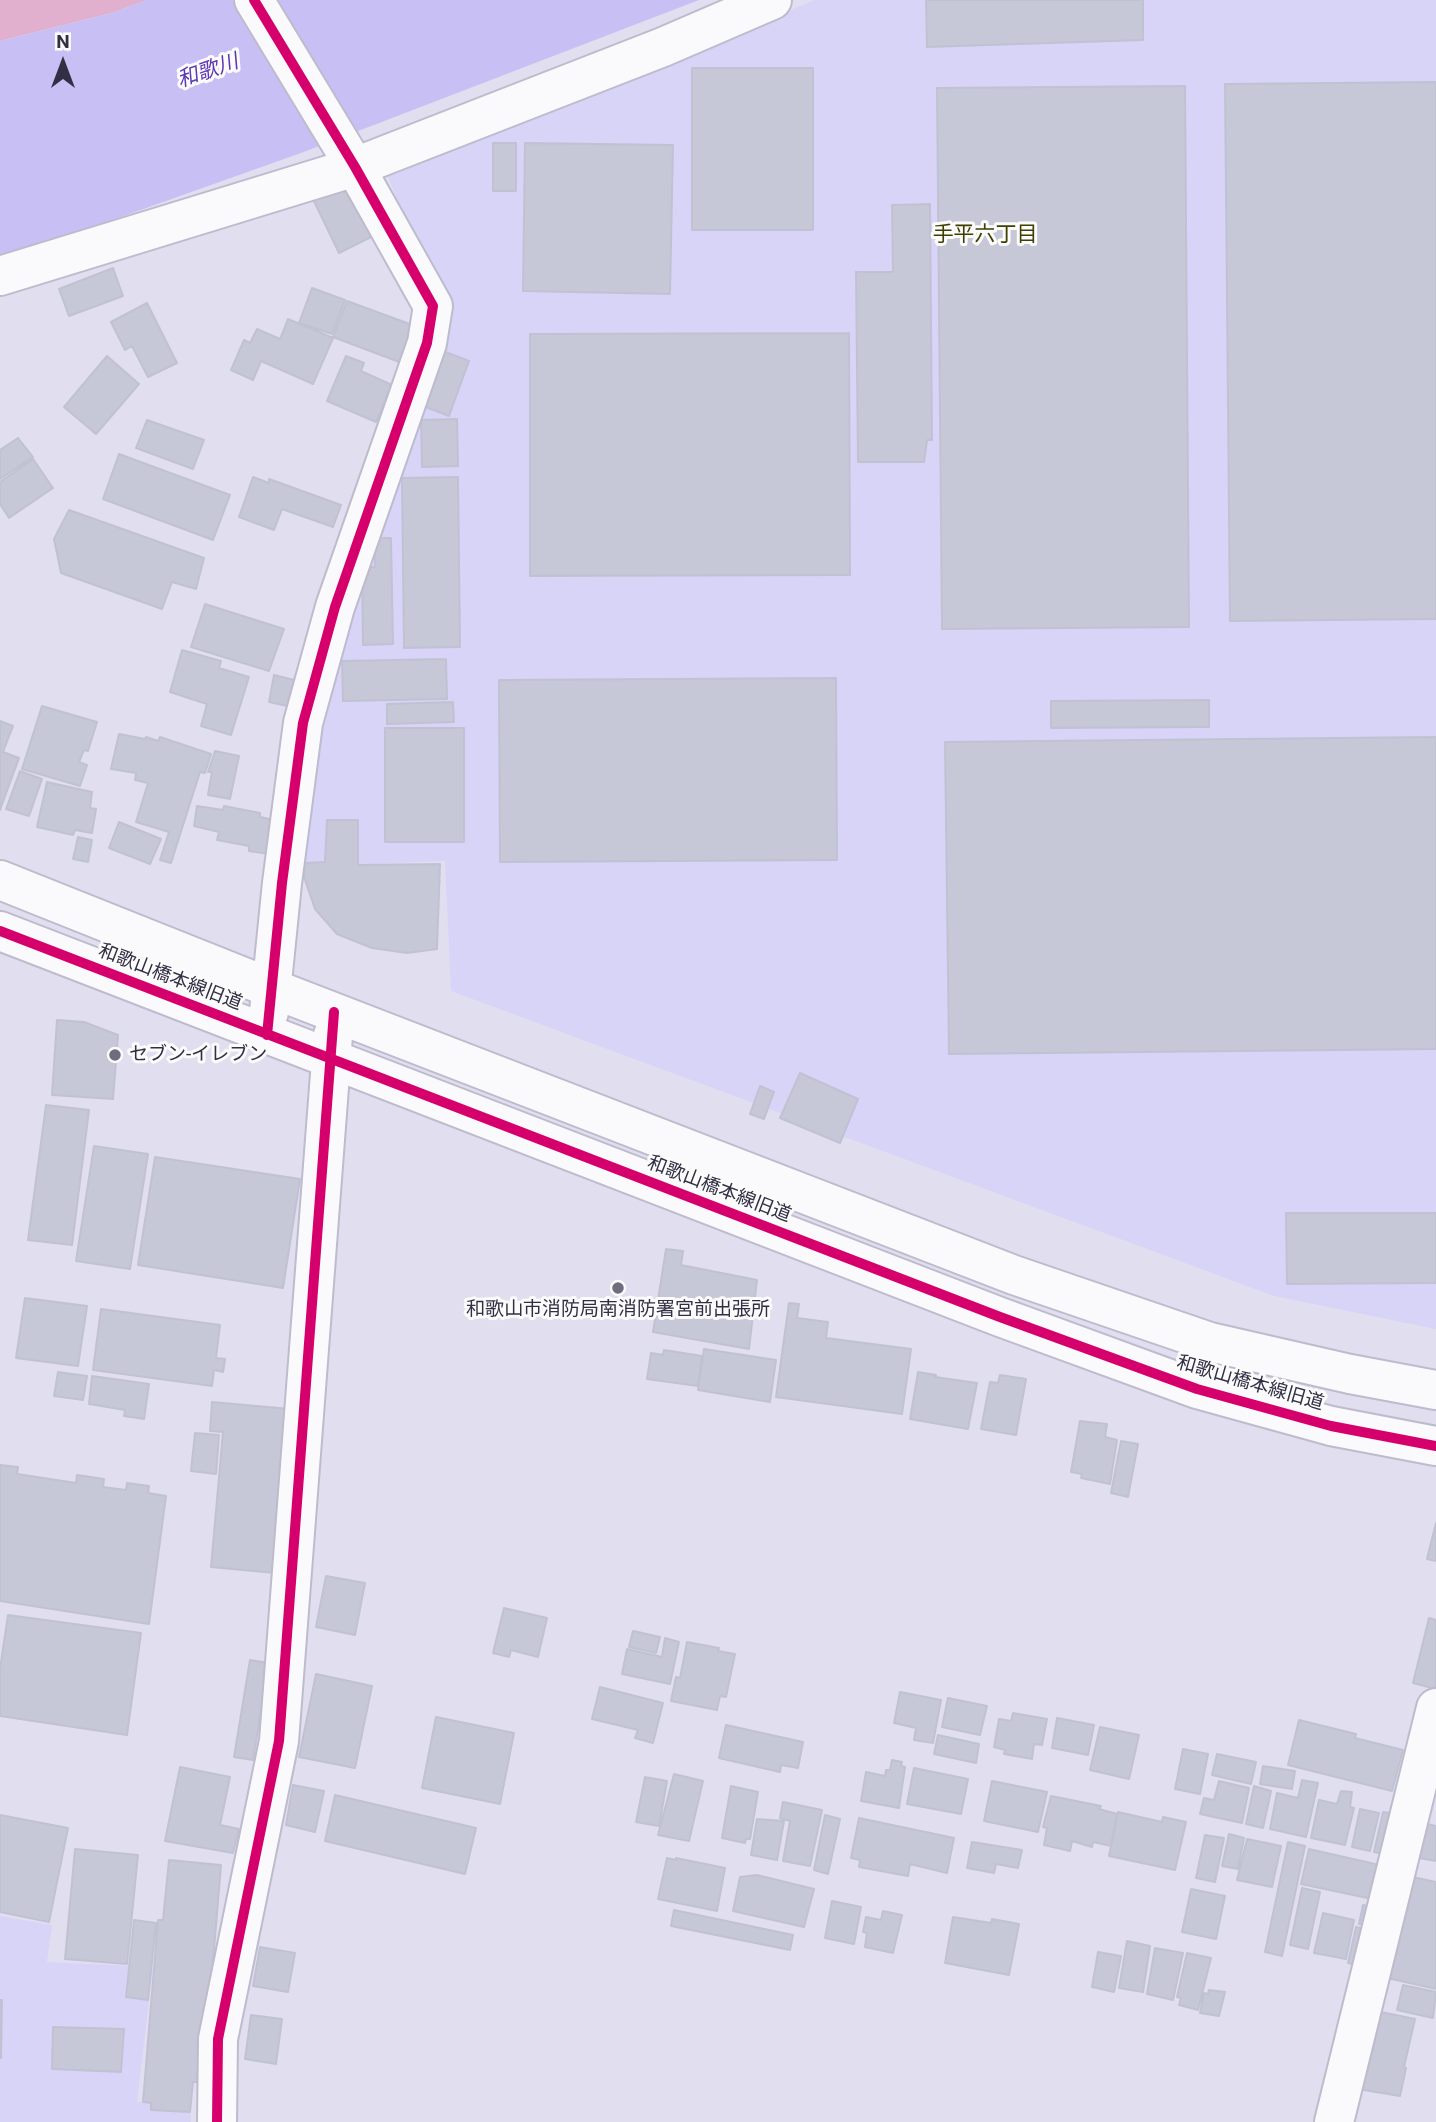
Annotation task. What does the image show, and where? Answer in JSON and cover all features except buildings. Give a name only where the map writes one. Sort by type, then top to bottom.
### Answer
[{"type":"street","points":[[254,0],[355,167],[433,306],[428,343],[335,607],[303,723],[282,883],[267,1035]]},
{"type":"street","points":[[0,276],[355,167],[663,47],[772,0]]},
{"type":"street","name":"和歌山橋本線旧道","points":[[0,880],[271,988],[1014,1275],[1210,1342],[1350,1374],[1436,1390]]},
{"type":"street","name":"和歌山橋本線旧道","points":[[0,931],[1000,1317],[1197,1389],[1331,1426],[1436,1446]]},
{"type":"street","points":[[217,2122],[218,2039],[279,1741],[334,1012]]},
{"type":"street","points":[[1334,2122],[1436,1709]]},
{"type":"shaded area","points":[[0,0],[147,0],[112,13],[0,41]]},
{"type":"shaded area","points":[[815,0],[1436,0],[1436,1329],[1274,1296],[451,991],[445,861],[302,867],[308,764],[355,598],[451,326],[385,170],[480,138]]},
{"type":"shaded area","points":[[0,1916],[52,1925],[47,1962],[153,1967],[137,2102],[190,2105],[191,2122],[0,2122]]},
{"type":"water","name":"和歌川","points":[[147,0],[699,0],[301,153],[0,260],[0,41],[112,13]]},
{"type":"cycle path","points":[[254,0],[355,167],[433,306],[427,343],[335,607],[303,723],[282,883],[267,1035]]},
{"type":"cycle path","points":[[0,931],[1000,1317],[1197,1389],[1331,1426],[1436,1446]]},
{"type":"cycle path","points":[[217,2122],[218,2039],[279,1741],[334,1012]]},
{"type":"place","name":"セブン-イレブン","points":[[115,1055]]},
{"type":"place","name":"和歌山市消防局南消防署宮前出張所","points":[[618,1288]]},
{"type":"district","name":"手平六丁目","points":[[985,236]]}]
